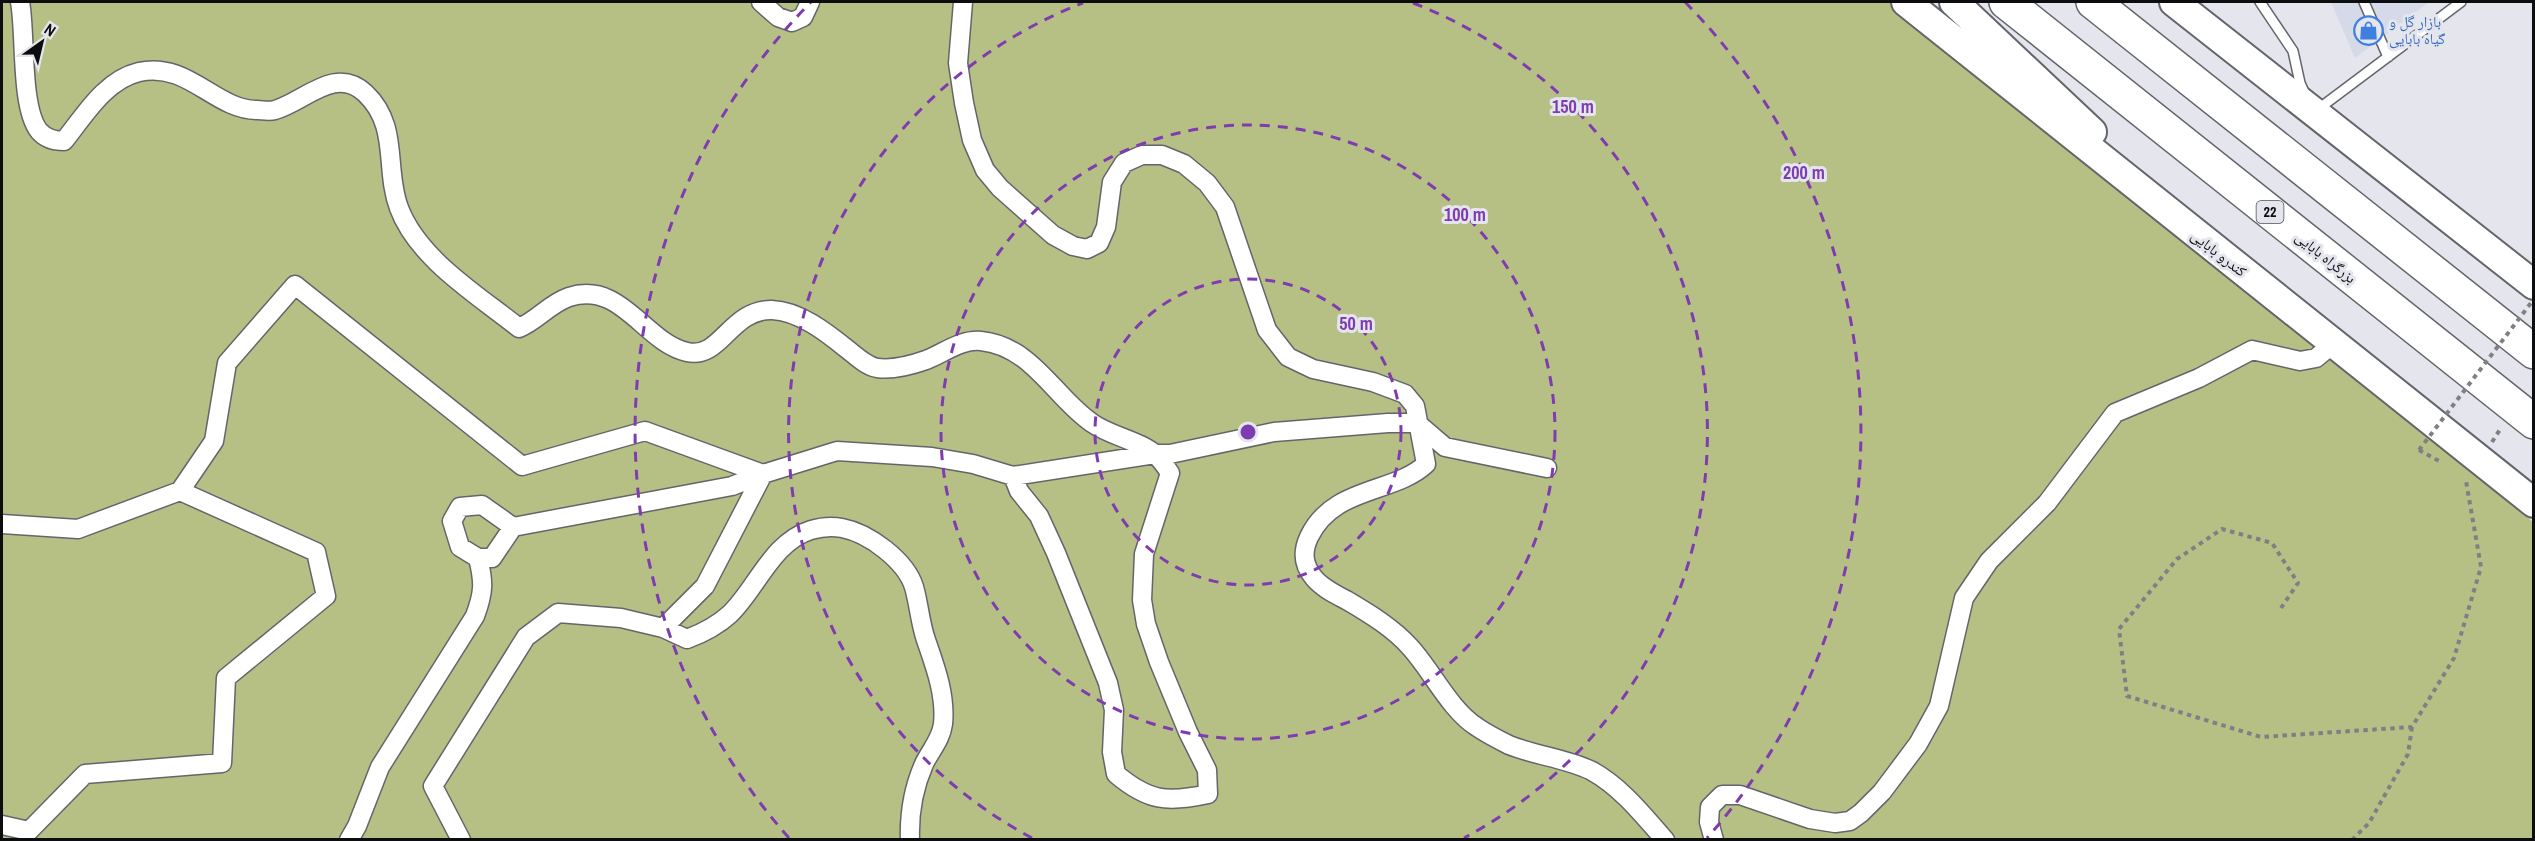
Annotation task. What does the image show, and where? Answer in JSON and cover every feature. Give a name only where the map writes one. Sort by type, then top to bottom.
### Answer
[{"type":"highway","name":"بزرگراه بابایی","points":[[2006,2],[2534,422]]},
{"type":"highway","points":[[2093,2],[2534,352]]},
{"type":"main road","name":"کندرو بابایی","points":[[1906,2],[2534,503]]},
{"type":"main road","points":[[1954,2],[2068,107],[2176,219]]},
{"type":"main road","points":[[2174,2],[2534,285]]},
{"type":"street","points":[[20,2],[30,114],[39,131],[51,140],[64,141],[106,91],[124,78],[140,72],[164,70],[185,78],[246,110],[274,110],[321,86],[344,82],[363,91],[378,106],[387,130],[394,190],[409,229],[427,253],[519,328],[532,322],[550,306],[581,295],[604,297],[654,333],[687,352],[699,353],[712,349],[731,327],[741,320],[757,311],[773,310],[796,315],[831,336],[876,368],[910,365],[927,360],[960,344],[981,341],[1008,350],[1036,368],[1090,422],[1112,435],[1155,454],[1170,473],[1144,554],[1142,600],[1146,624],[1159,662],[1188,732],[1207,770],[1208,794],[1186,799],[1163,799],[1136,791],[1116,774],[1112,752],[1114,710],[1108,683],[1071,586],[1039,516],[1019,491],[1013,476]]},
{"type":"street","points":[[761,2],[778,17],[792,22],[803,17],[810,2]]},
{"type":"street","points":[[963,2],[957,63],[972,140],[985,170],[1022,210],[1053,235],[1073,246],[1087,249],[1099,243],[1106,227],[1112,182],[1124,163],[1142,155],[1162,155],[1184,164],[1207,183],[1225,207],[1267,330],[1288,357],[1313,369],[1374,382],[1405,394],[1415,406],[1426,464],[1416,473],[1359,493],[1323,518],[1310,534],[1304,547],[1304,564],[1315,580],[1384,624],[1410,647],[1452,702],[1475,726],[1510,745],[1592,771],[1621,792],[1665,840]]},
{"type":"street","points":[[2,524],[78,529],[180,491],[214,441],[227,363],[295,285],[522,466],[645,431],[763,474]]},
{"type":"street","points":[[1714,840],[1709,822],[1710,807],[1722,795],[1740,795],[1810,819],[1835,823],[1850,821],[1882,792],[1918,744],[1939,706],[1964,598],[1989,561],[2047,503],[2115,413],[2199,378],[2252,350],[2300,361],[2316,358],[2333,344]]},
{"type":"street","points":[[513,527],[482,505],[460,507],[452,521],[460,547],[478,558],[492,558],[513,527],[732,486],[837,451],[932,457],[973,464],[1013,476],[1155,454],[1170,454],[1274,432],[1388,423],[1417,423],[1445,447],[1547,468]]},
{"type":"street","points":[[663,628],[705,586],[763,474]]},
{"type":"street","points":[[2,825],[29,831],[85,774],[222,763],[226,678],[326,596],[316,552],[180,491]]},
{"type":"street","points":[[461,840],[433,786],[526,637],[558,613],[621,618],[663,628],[687,639],[718,624],[731,613],[790,540],[810,530],[829,527],[843,528],[858,533],[899,563],[914,585],[925,637],[935,664],[944,712],[943,727],[938,742],[925,762],[912,797],[910,840]]},
{"type":"street","points":[[349,840],[357,826],[380,767],[475,616],[482,597],[484,581],[478,558]]},
{"type":"lane","points":[[2260,2],[2293,51],[2300,83],[2314,112],[2461,2]]},
{"type":"lane","points":[[2364,2],[2388,57]]},
{"type":"lane","points":[[2443,2],[2447,11]]},
{"type":"path","points":[[2447,465],[2419,450],[2534,299]]},
{"type":"path","points":[[2352,840],[2369,823],[2408,754],[2412,727],[2454,658],[2481,567],[2466,479]]},
{"type":"path","points":[[2281,608],[2298,583],[2272,543],[2222,529],[2177,559],[2119,629],[2127,696],[2261,737],[2412,727]]},
{"type":"shaded area","name":"بازار گل و گیاه بابایی","points":[[2331,2],[2429,2],[2355,58]]},
{"type":"green space","points":[[2,2],[1889,2],[2533,522],[2533,839],[2,840]]},
{"type":"place","name":"بازار گل و گیاه بابایی","points":[[2368,30]]}]
